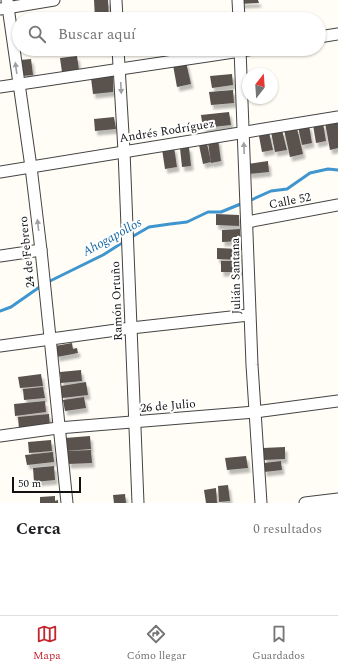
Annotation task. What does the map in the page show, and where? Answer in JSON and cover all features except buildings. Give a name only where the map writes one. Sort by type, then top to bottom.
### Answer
[{"type":"street","points":[[5,5],[54,0]]},
{"type":"street","points":[[116,0],[117,12]]},
{"type":"street","points":[[238,0],[239,12]]},
{"type":"street","name":"24 de Febrero","points":[[5,5],[12,44]]},
{"type":"street","points":[[326,36],[338,34]]},
{"type":"street","name":"24 de Febrero","points":[[14,56],[31,167],[41,250],[58,428],[67,503]]},
{"type":"street","name":"Ramón Ortuño","points":[[119,56],[138,503]]},
{"type":"street","points":[[0,87],[202,56]]},
{"type":"street","name":"Julián Santana","points":[[240,56],[245,187],[248,222],[250,315],[261,503]]},
{"type":"street","name":"Andrés Rodríguez","points":[[0,172],[338,117]]},
{"type":"street","name":"Calle 52","points":[[248,222],[338,205]]},
{"type":"street","points":[[0,256],[41,250]]},
{"type":"street","points":[[0,346],[131,328],[250,315]]},
{"type":"street","name":"26 de Julio","points":[[0,436],[58,428],[255,412],[338,401]]},
{"type":"street","points":[[305,503],[338,499]]},
{"type":"waterway","name":"Ahogapollos","points":[[249,201],[271,191],[287,189],[310,173],[328,169],[338,170]]},
{"type":"waterway","name":"Ahogapollos","points":[[130,238],[149,227],[187,222],[208,212],[221,212],[243,203]]},
{"type":"waterway","name":"Ahogapollos","points":[[48,282],[103,255],[125,241]]},
{"type":"waterway","name":"Ahogapollos","points":[[0,311],[11,307],[41,286]]}]
